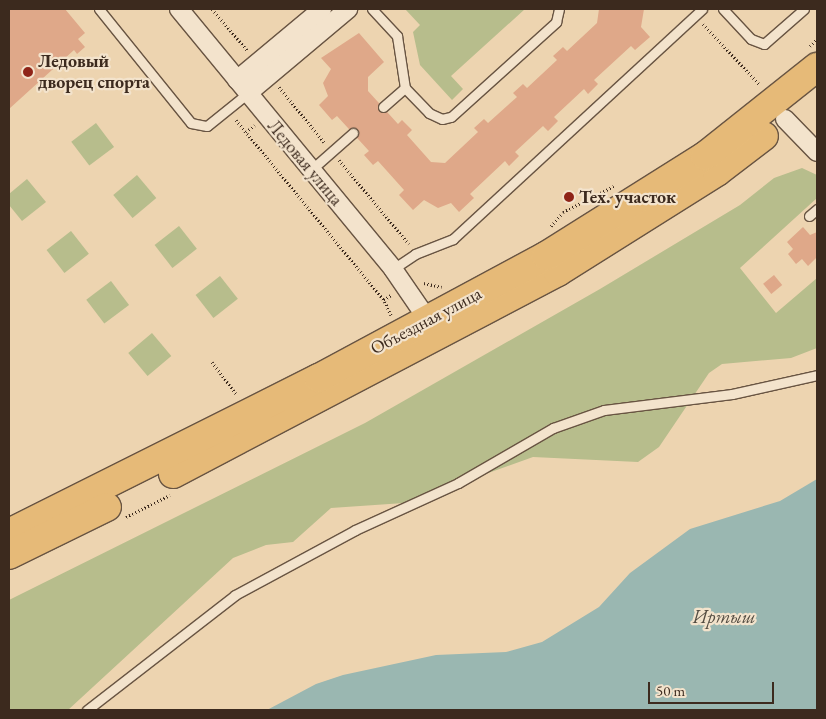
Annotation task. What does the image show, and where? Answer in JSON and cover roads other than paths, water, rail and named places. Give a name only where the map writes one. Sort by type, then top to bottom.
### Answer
[{"type":"main road","name":"Объездная улица","points":[[9,555],[433,329],[648,217],[817,67]]},
{"type":"main road","name":"Объездная улица","points":[[774,104],[817,92]]},
{"type":"main road","name":"Объездная улица","points":[[9,533],[433,329]]},
{"type":"street","name":"Ледовая улица","points":[[178,9],[393,269],[433,329]]},
{"type":"street","points":[[242,87],[322,9]]},
{"type":"street","points":[[242,87],[348,9]]},
{"type":"street","points":[[774,104],[817,152]]},
{"type":"lane","points":[[98,9],[191,123],[207,126],[242,87]]},
{"type":"lane","points":[[372,9],[398,36],[405,88],[429,113],[442,119],[451,117],[556,22],[560,9]]},
{"type":"lane","points":[[723,9],[751,39],[764,44],[804,9]]},
{"type":"lane","points":[[393,269],[415,254],[453,239],[699,12]]},
{"type":"lane","points":[[383,107],[405,88]]},
{"type":"lane","points":[[311,170],[353,133]]},
{"type":"lane","points":[[809,216],[817,209]]},
{"type":"lane","points":[[87,710],[235,594],[355,530],[458,483],[553,428],[604,410],[732,394],[817,374]]},
{"type":"water","name":"Иртыш","points":[[817,479],[817,710],[267,710],[316,684],[343,675],[436,655],[506,652],[542,642],[599,607],[630,573],[690,529],[780,501]]},
{"type":"place","name":"Ледовый дворец спорта","points":[[28,72]]},
{"type":"place","name":"Тех. участок","points":[[569,197]]}]
